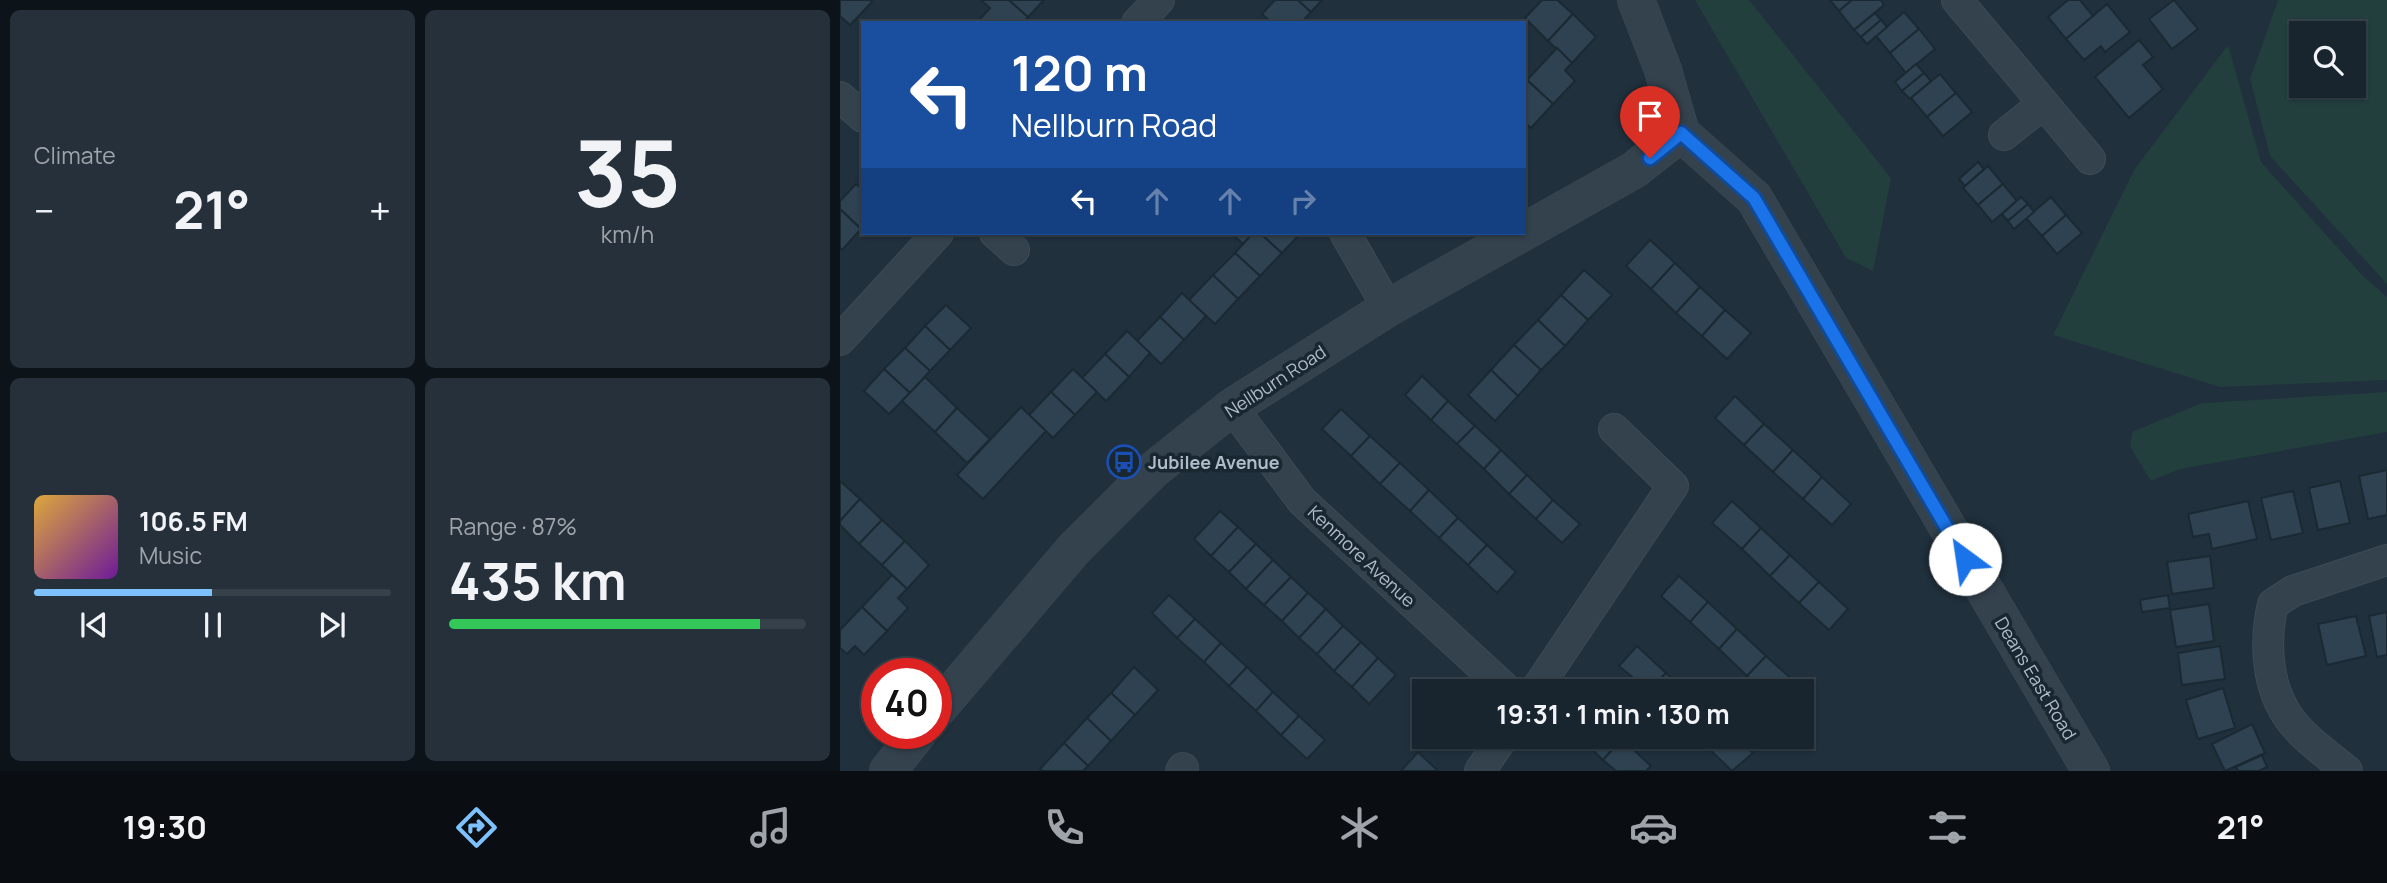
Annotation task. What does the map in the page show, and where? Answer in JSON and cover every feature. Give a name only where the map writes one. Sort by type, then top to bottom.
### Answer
[{"type":"street","points":[[1636,0],[1663,70],[1681,133]]},
{"type":"street","points":[[1957,0],[2090,159]]},
{"type":"street","points":[[840,97],[861,115]]},
{"type":"street","points":[[2004,135],[2043,104]]},
{"type":"street","name":"Nellburn Road","points":[[1526,231],[1634,170],[1681,133]]},
{"type":"street","name":"Deans East Road","points":[[1681,133],[1754,198],[1992,601],[2002,624],[2091,771]]},
{"type":"street","points":[[840,340],[936,235]]},
{"type":"street","points":[[1346,235],[1388,308]]},
{"type":"street","name":"Nellburn Road","points":[[952,692],[1074,549],[1152,471],[1232,407],[1388,308],[1519,235]]},
{"type":"street","name":"Kenmore Avenue","points":[[1232,407],[1303,500],[1495,679]]},
{"type":"street","points":[[1543,679],[1673,486],[1614,429]]},
{"type":"street","points":[[2347,771],[2301,731],[2284,710],[2271,676],[2267,628],[2273,604],[2293,591],[2387,559]]},
{"type":"street","points":[[888,771],[905,749]]},
{"type":"street","points":[[1480,771],[1495,749]]},
{"type":"green space","points":[[1695,0],[1749,0],[1891,178],[1873,271],[1846,258]]},
{"type":"green space","points":[[2278,0],[2387,0],[2387,284],[2270,156],[2250,79]]},
{"type":"green space","points":[[2228,45],[2261,162],[2362,275],[2387,297],[2387,380],[2220,387],[2053,335],[2134,170]]},
{"type":"green space","points":[[2387,392],[2387,432],[2180,469],[2151,481],[2130,447],[2132,432],[2202,403]]},
{"type":"building","points":[[840,0],[872,2],[850,25],[840,16]]},
{"type":"building","points":[[981,0],[1009,0],[1028,17],[1025,21],[982,21],[980,19],[990,8]]},
{"type":"building","points":[[1009,0],[1044,0],[1028,17]]},
{"type":"building","points":[[1275,0],[1298,0],[1311,12],[1303,21],[1270,21],[1262,14]]},
{"type":"building","points":[[1298,0],[1322,0],[1311,12]]},
{"type":"building","points":[[1542,0],[1557,0],[1573,14],[1548,41],[1525,18]]},
{"type":"building","points":[[1830,0],[1852,0],[1839,11]]},
{"type":"building","points":[[1852,0],[1881,0],[1884,5],[1854,30],[1839,11]]},
{"type":"building","points":[[2068,0],[2080,0],[2093,16],[2066,39],[2048,17]]},
{"type":"building","points":[[2174,0],[2198,29],[2172,49],[2149,19]]},
{"type":"building","points":[[2107,4],[2130,32],[2105,52],[2101,46],[2084,60],[2066,39]]},
{"type":"building","points":[[1904,12],[1919,29],[1890,53],[1876,36]]},
{"type":"building","points":[[1875,13],[1881,20],[1861,37],[1854,30]]},
{"type":"building","points":[[1573,14],[1596,37],[1572,63],[1548,41]]},
{"type":"building","points":[[1881,20],[1887,27],[1867,44],[1861,37]]},
{"type":"building","points":[[1919,29],[1935,49],[1906,73],[1890,53]]},
{"type":"building","points":[[2139,40],[2153,57],[2143,65],[2163,89],[2129,118],[2095,77]]},
{"type":"building","points":[[1557,48],[1572,63],[1565,70],[1575,81],[1553,104],[1527,80]]},
{"type":"building","points":[[1916,64],[1924,73],[1902,91],[1895,82]]},
{"type":"building","points":[[1924,73],[1931,81],[1910,99],[1902,91]]},
{"type":"building","points":[[1940,74],[1956,93],[1927,117],[1911,98]]},
{"type":"building","points":[[1527,80],[1553,104],[1531,128],[1526,124]]},
{"type":"building","points":[[1956,93],[1972,112],[1943,136],[1927,117]]},
{"type":"building","points":[[1978,162],[1984,169],[1965,186],[1959,179]]},
{"type":"building","points":[[1988,166],[2003,184],[1978,205],[1963,188]]},
{"type":"building","points":[[856,184],[861,188],[861,229],[840,209],[840,201]]},
{"type":"building","points":[[2003,184],[2017,201],[1992,222],[1978,205]]},
{"type":"building","points":[[2021,197],[2028,204],[2008,221],[2002,214]]},
{"type":"building","points":[[2051,197],[2066,215],[2042,236],[2026,218]]},
{"type":"building","points":[[2028,204],[2034,212],[2014,229],[2008,221]]},
{"type":"building","points":[[840,209],[861,229],[842,250],[840,248]]},
{"type":"building","points":[[2066,215],[2082,233],[2057,254],[2042,236]]},
{"type":"building","points":[[1233,235],[1251,235],[1243,244]]},
{"type":"building","points":[[1251,235],[1262,235],[1282,253],[1260,276],[1235,253]]},
{"type":"building","points":[[1262,235],[1299,235],[1282,253]]},
{"type":"building","points":[[1650,240],[1675,263],[1651,289],[1626,266]]},
{"type":"building","points":[[1235,253],[1260,276],[1238,299],[1213,275]]},
{"type":"building","points":[[1675,263],[1700,287],[1676,313],[1651,289]]},
{"type":"building","points":[[1584,270],[1612,295],[1588,320],[1561,295]]},
{"type":"building","points":[[1213,275],[1238,299],[1215,324],[1189,300]]},
{"type":"building","points":[[1700,287],[1725,310],[1702,336],[1676,313]]},
{"type":"building","points":[[1182,293],[1206,316],[1184,340],[1160,317]]},
{"type":"building","points":[[1561,295],[1588,320],[1565,346],[1538,320]]},
{"type":"building","points":[[946,305],[971,328],[950,350],[925,326]]},
{"type":"building","points":[[1725,310],[1751,333],[1727,359],[1702,336]]},
{"type":"building","points":[[1160,317],[1184,340],[1161,364],[1137,341]]},
{"type":"building","points":[[1538,320],[1565,346],[1541,370],[1514,345]]},
{"type":"building","points":[[925,326],[950,350],[930,371],[905,348]]},
{"type":"building","points":[[1127,331],[1150,353],[1129,377],[1105,354]]},
{"type":"building","points":[[1514,345],[1541,370],[1518,396],[1491,370]]},
{"type":"building","points":[[905,348],[930,371],[910,393],[884,369]]},
{"type":"building","points":[[1105,354],[1129,377],[1106,401],[1082,378]]},
{"type":"building","points":[[884,369],[910,393],[889,414],[864,391]]},
{"type":"building","points":[[1073,369],[1097,392],[1075,415],[1051,392]]},
{"type":"building","points":[[1491,370],[1518,396],[1495,421],[1468,395]]},
{"type":"building","points":[[1422,376],[1448,401],[1431,420],[1405,395]]},
{"type":"building","points":[[925,377],[957,408],[935,432],[902,401]]},
{"type":"building","points":[[1051,392],[1075,415],[1053,438],[1029,415]]},
{"type":"building","points":[[1735,396],[1764,424],[1744,445],[1715,418]]},
{"type":"building","points":[[1448,401],[1475,426],[1457,444],[1431,420]]},
{"type":"building","points":[[1021,407],[1046,431],[983,499],[957,475]]},
{"type":"building","points":[[957,408],[990,439],[967,463],[935,432]]},
{"type":"building","points":[[1341,409],[1370,436],[1351,456],[1322,429]]},
{"type":"building","points":[[1764,424],[1793,450],[1773,472],[1744,445]]},
{"type":"building","points":[[1475,426],[1501,450],[1484,469],[1457,444]]},
{"type":"building","points":[[1370,436],[1400,463],[1380,484],[1351,456]]},
{"type":"building","points":[[1501,450],[1527,475],[1509,494],[1484,469]]},
{"type":"building","points":[[1793,450],[1822,477],[1803,499],[1773,472]]},
{"type":"building","points":[[1400,463],[1429,490],[1410,511],[1380,484]]},
{"type":"building","points":[[2387,470],[2387,515],[2368,519],[2359,476]]},
{"type":"building","points":[[1527,475],[1553,500],[1536,519],[1509,494]]},
{"type":"building","points":[[1822,477],[1851,504],[1832,525],[1803,499]]},
{"type":"building","points":[[840,481],[860,499],[840,521]]},
{"type":"building","points":[[2340,481],[2350,523],[2318,530],[2309,488]]},
{"type":"building","points":[[1429,490],[1458,518],[1439,538],[1410,511]]},
{"type":"building","points":[[2293,491],[2303,533],[2271,540],[2261,498]]},
{"type":"building","points":[[860,499],[882,520],[859,544],[840,525],[840,521]]},
{"type":"building","points":[[1553,500],[1580,524],[1562,543],[1536,519]]},
{"type":"building","points":[[1732,501],[1761,528],[1742,549],[1712,523]]},
{"type":"building","points":[[2248,501],[2257,539],[2212,549],[2209,534],[2193,537],[2188,514]]},
{"type":"building","points":[[1220,511],[1238,527],[1211,556],[1194,539]]},
{"type":"building","points":[[1458,518],[1487,545],[1468,565],[1439,538]]},
{"type":"building","points":[[882,520],[905,541],[882,565],[859,544]]},
{"type":"building","points":[[1238,527],[1256,544],[1229,572],[1211,556]]},
{"type":"building","points":[[1761,528],[1790,555],[1770,576],[1742,549]]},
{"type":"building","points":[[905,541],[929,565],[907,589],[882,565]]},
{"type":"building","points":[[1256,544],[1273,560],[1246,589],[1229,572]]},
{"type":"building","points":[[1487,545],[1516,572],[1497,593],[1468,565]]},
{"type":"building","points":[[1790,555],[1819,582],[1799,603],[1770,576]]},
{"type":"building","points":[[2210,556],[2214,588],[2172,594],[2167,562]]},
{"type":"building","points":[[1273,560],[1291,577],[1264,605],[1246,589]]},
{"type":"building","points":[[892,575],[907,589],[898,598],[908,608],[887,631],[862,607]]},
{"type":"building","points":[[1679,576],[1708,602],[1690,622],[1661,596]]},
{"type":"building","points":[[1291,577],[1308,593],[1282,621],[1264,605]]},
{"type":"building","points":[[1819,582],[1848,609],[1829,630],[1799,603]]},
{"type":"building","points":[[1308,593],[1326,609],[1299,638],[1282,621]]},
{"type":"building","points":[[1169,595],[1195,619],[1177,638],[1152,613]]},
{"type":"building","points":[[2168,595],[2170,608],[2142,612],[2140,600]]},
{"type":"building","points":[[1708,602],[1737,629],[1719,649],[1690,622]]},
{"type":"building","points":[[2209,604],[2214,641],[2176,647],[2170,610]]},
{"type":"building","points":[[862,607],[887,631],[864,655],[855,646],[847,654],[840,648],[840,630]]},
{"type":"building","points":[[1326,609],[1343,626],[1317,654],[1299,638]]},
{"type":"building","points":[[2387,612],[2387,655],[2377,657],[2369,616]]},
{"type":"building","points":[[2356,616],[2366,656],[2327,665],[2318,624]]},
{"type":"building","points":[[1195,619],[1221,643],[1204,662],[1177,638]]},
{"type":"building","points":[[1343,626],[1361,642],[1334,671],[1317,654]]},
{"type":"building","points":[[1737,629],[1766,656],[1747,676],[1719,649]]},
{"type":"building","points":[[1361,642],[1378,658],[1352,687],[1334,671]]},
{"type":"building","points":[[1221,643],[1247,667],[1229,686],[1204,662]]},
{"type":"building","points":[[1637,646],[1666,673],[1660,679],[1635,679],[1619,666]]},
{"type":"building","points":[[2220,646],[2225,679],[2182,685],[2178,653]]},
{"type":"building","points":[[1766,656],[1792,679],[1750,679],[1747,676]]},
{"type":"building","points":[[1378,658],[1396,675],[1369,704],[1352,687]]},
{"type":"building","points":[[1134,667],[1158,690],[1135,715],[1111,693]]},
{"type":"building","points":[[1247,667],[1273,692],[1256,711],[1229,686]]},
{"type":"building","points":[[1666,673],[1673,679],[1660,679]]},
{"type":"building","points":[[2223,688],[2235,728],[2198,739],[2186,700]]},
{"type":"building","points":[[1273,692],[1299,716],[1281,735],[1256,711]]},
{"type":"building","points":[[1111,693],[1135,715],[1111,741],[1087,718]]},
{"type":"building","points":[[1299,716],[1325,740],[1307,759],[1281,735]]},
{"type":"building","points":[[1087,718],[1111,741],[1088,766],[1064,743]]},
{"type":"building","points":[[2252,724],[2265,753],[2225,771],[2212,744]]},
{"type":"building","points":[[1064,743],[1088,766],[1083,771],[1040,769]]},
{"type":"building","points":[[1592,749],[1613,749],[1603,760]]},
{"type":"building","points":[[1613,749],[1633,749],[1651,766],[1646,771],[1616,771],[1603,760]]},
{"type":"building","points":[[1709,749],[1748,749],[1753,753],[1732,771]]},
{"type":"building","points":[[1418,752],[1438,771],[1401,771]]},
{"type":"building","points":[[2262,755],[2267,767],[2259,771],[2238,771],[2236,767]]},
{"type":"place","name":"Jubilee Avenue","points":[[1124,462]]},
{"type":"route","points":[[1650,158],[1681,133],[1754,198],[1965,559]]}]
